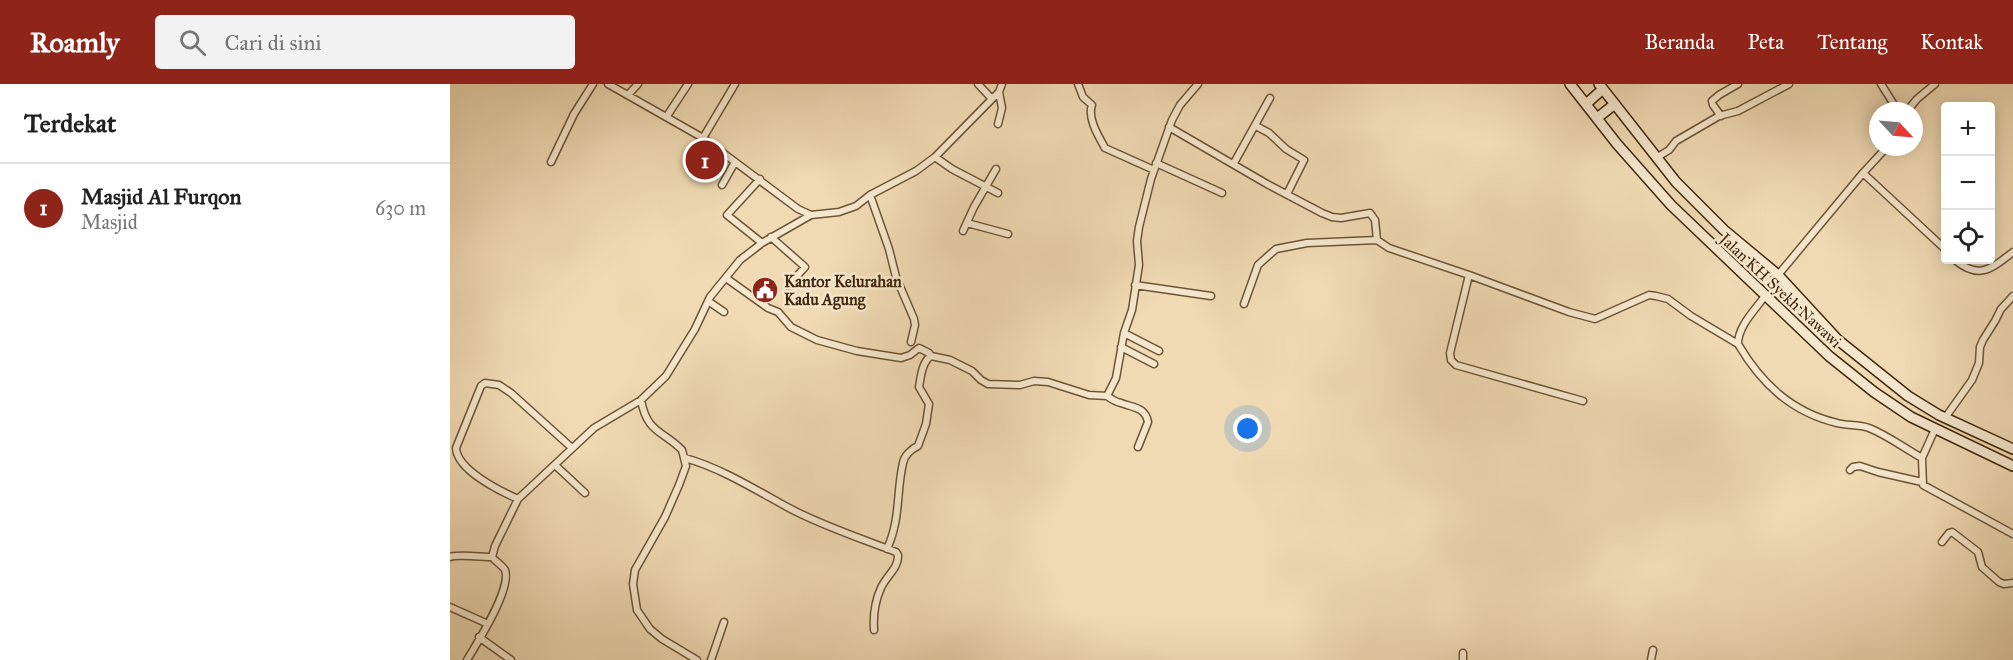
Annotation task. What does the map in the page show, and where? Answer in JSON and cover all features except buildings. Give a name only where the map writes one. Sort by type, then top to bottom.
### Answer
[{"type":"main road","name":"Jalan KH Syekh Nawawi","points":[[1570,84],[1617,144],[1671,205],[1829,356],[1874,392],[1911,417],[2013,466]]},
{"type":"main road","name":"Jalan KH Syekh Nawawi","points":[[1601,86],[1676,182],[1724,230],[1778,275],[1838,340],[1908,396],[1945,418],[2013,450]]},
{"type":"main road","points":[[1586,104],[1601,86]]},
{"type":"main road","points":[[1597,118],[1615,104]]},
{"type":"street","points":[[551,162],[574,114],[593,84]]},
{"type":"street","points":[[609,84],[703,138],[798,209],[811,215]]},
{"type":"street","points":[[628,95],[638,84]]},
{"type":"street","points":[[667,116],[688,84]]},
{"type":"street","points":[[703,138],[735,84]]},
{"type":"street","points":[[978,84],[992,99]]},
{"type":"street","points":[[467,660],[479,637],[494,617],[502,594],[506,574],[504,568],[492,557],[518,499],[594,428],[641,400],[666,376],[695,329],[708,301],[721,281],[740,260],[771,237],[811,215],[856,206],[870,195],[916,171],[935,157],[999,92],[1002,84]]},
{"type":"street","points":[[1078,84],[1083,97],[1092,105],[1090,110],[1095,127],[1105,148],[1154,171]]},
{"type":"street","points":[[1107,396],[1116,378],[1124,333],[1132,310],[1139,265],[1137,242],[1139,227],[1156,163],[1180,105],[1198,84]]},
{"type":"street","points":[[1721,116],[1712,101],[1738,84]]},
{"type":"street","points":[[1656,158],[1669,150],[1676,141],[1721,116],[1738,111],[1789,84]]},
{"type":"street","points":[[1881,84],[1892,102]]},
{"type":"street","points":[[1914,102],[1935,84]]},
{"type":"street","points":[[998,124],[1002,108],[999,92]]},
{"type":"street","points":[[1234,164],[1270,98]]},
{"type":"street","points":[[1256,126],[1269,133],[1304,160],[1287,194]]},
{"type":"street","points":[[1169,127],[1332,217],[1341,218],[1370,213],[1375,220],[1377,240]]},
{"type":"street","points":[[1778,275],[1879,156]]},
{"type":"street","points":[[935,157],[952,169],[998,193]]},
{"type":"street","points":[[722,185],[735,162]]},
{"type":"street","points":[[1156,163],[1222,193]]},
{"type":"street","points":[[963,231],[996,169]]},
{"type":"street","points":[[1863,173],[1941,245]]},
{"type":"street","points":[[760,179],[727,215],[762,243]]},
{"type":"street","points":[[870,195],[896,277],[914,319],[911,342]]},
{"type":"street","points":[[967,223],[1008,234]]},
{"type":"street","points":[[771,237],[805,267],[788,286]]},
{"type":"street","points":[[1244,304],[1258,265],[1276,249],[1307,243],[1377,240],[1389,248],[1569,312],[1595,319],[1640,298],[1649,295],[1656,296],[1668,299],[1691,316],[1738,344],[1752,367],[1782,397],[1813,415],[1836,423],[1860,425],[1879,433],[1922,458]]},
{"type":"street","points":[[1960,264],[1977,272],[1987,270],[2013,252]]},
{"type":"street","points":[[1469,275],[1450,353],[1451,360],[1456,365],[1583,401]]},
{"type":"street","points":[[726,278],[768,308],[778,312],[791,327],[817,340],[857,351],[901,358],[919,348],[930,353],[931,356],[950,360],[972,371],[988,384],[1020,386],[1034,381],[1048,382],[1089,394],[1107,396],[1139,408],[1144,412],[1148,423],[1138,447]]},
{"type":"street","points":[[1135,285],[1211,296]]},
{"type":"street","points":[[1738,344],[1740,333],[1765,296]]},
{"type":"street","points":[[1945,418],[1972,380],[1979,363],[1983,340],[2001,309],[2013,296]]},
{"type":"street","points":[[708,301],[723,312]]},
{"type":"street","points":[[1124,333],[1159,351]]},
{"type":"street","points":[[1121,347],[1154,364]]},
{"type":"street","points":[[887,549],[894,534],[903,461],[912,449],[918,446],[928,417],[929,404],[919,387],[922,370],[931,356]]},
{"type":"street","points":[[518,499],[495,488],[464,465],[456,454],[456,448],[485,383],[499,385],[511,393],[572,448]]},
{"type":"street","points":[[641,400],[643,414],[657,432],[679,447],[685,458],[686,466],[665,517],[635,570],[633,584],[638,610],[650,630],[697,660]]},
{"type":"street","points":[[1922,482],[1922,458],[1935,429]]},
{"type":"street","points":[[685,458],[752,487],[789,508],[833,528],[896,552],[898,559],[895,568],[884,580],[878,595],[873,615],[873,630]]},
{"type":"street","points":[[555,465],[585,493]]},
{"type":"street","points":[[1850,470],[1860,466],[1922,482],[1928,488],[2013,534]]},
{"type":"street","points":[[1942,542],[1952,532],[1978,552],[1982,567],[1999,582],[2013,583]]},
{"type":"street","points":[[450,557],[456,555],[492,557]]},
{"type":"street","points":[[450,607],[488,624]]},
{"type":"street","points":[[711,660],[724,622]]},
{"type":"street","points":[[479,637],[511,660]]},
{"type":"street","points":[[1651,660],[1653,650]]},
{"type":"place","name":"Masjid Al Furqon","points":[[705,160]]},
{"type":"place","name":"Kantor Kelurahan Kadu Agung","points":[[765,290]]}]
